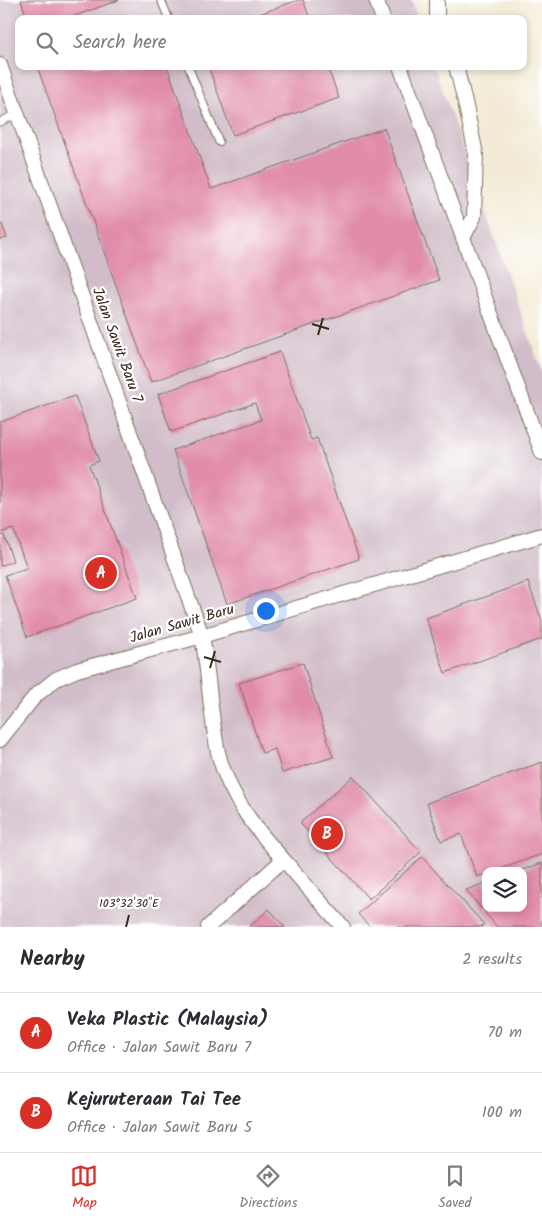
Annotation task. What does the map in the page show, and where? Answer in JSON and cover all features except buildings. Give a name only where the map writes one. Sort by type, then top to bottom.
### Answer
[{"type":"street","points":[[376,0],[382,15]]},
{"type":"street","points":[[437,0],[437,15]]},
{"type":"street","name":"Jalan Sawit Baru 7","points":[[0,66],[202,636],[214,729],[219,754],[228,780],[240,806],[257,831],[343,927]]},
{"type":"street","points":[[401,70],[542,453]]},
{"type":"street","points":[[457,70],[476,154],[474,217],[463,238]]},
{"type":"street","name":"Jalan Sawit Baru","points":[[0,740],[34,696],[56,679],[77,670],[202,636],[542,535]]},
{"type":"street","points":[[209,927],[284,860]]},
{"type":"lane","points":[[162,0],[168,15]]},
{"type":"lane","points":[[190,70],[219,142]]},
{"type":"lane","points":[[0,122],[17,114]]},
{"type":"shaded area","points":[[0,0],[411,0],[417,15],[15,15],[15,70],[435,70],[542,373],[542,927],[0,927]]},
{"type":"place","name":"Veka Plastic (Malaysia)","points":[[101,573]]},
{"type":"place","name":"Kejuruteraan Tai Tee","points":[[327,834]]}]
